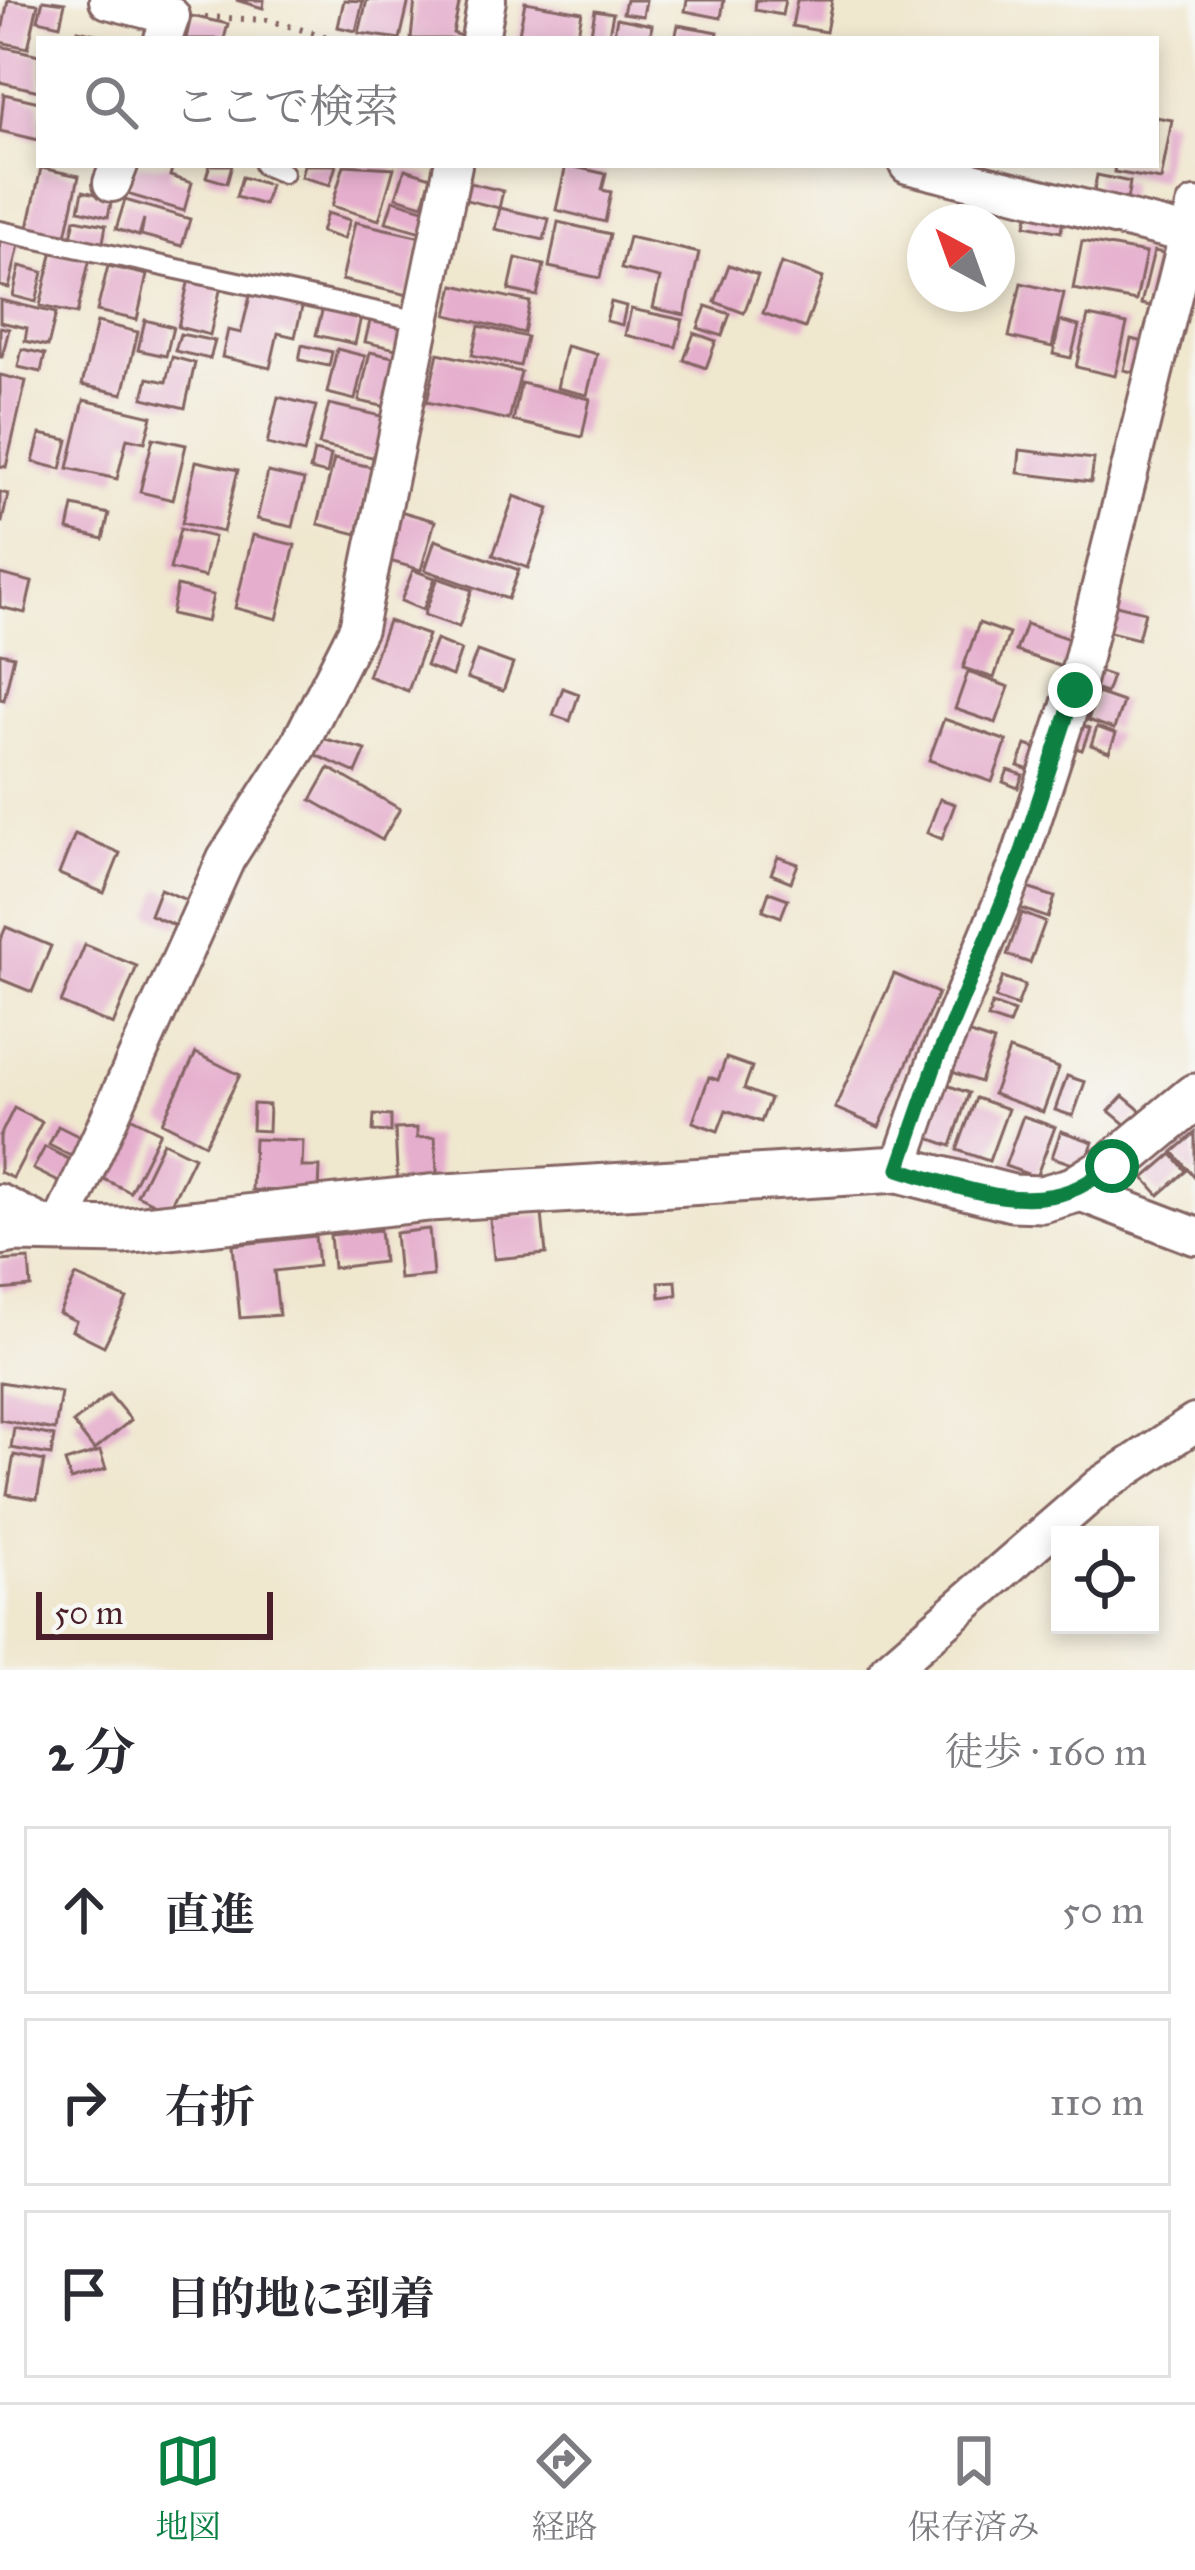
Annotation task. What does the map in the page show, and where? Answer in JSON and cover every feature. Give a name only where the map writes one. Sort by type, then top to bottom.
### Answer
[{"type":"street","points":[[108,0],[167,27]]},
{"type":"street","points":[[481,36],[488,0]]},
{"type":"street","points":[[58,1232],[226,859],[298,747],[358,628],[452,168]]},
{"type":"street","points":[[899,1169],[936,1062],[1018,864],[1075,690],[1191,220],[923,168]]},
{"type":"street","points":[[0,1232],[124,1231],[429,1198],[899,1169],[1012,1198],[1042,1198],[1074,1190],[1112,1166],[1195,1097]]},
{"type":"street","points":[[1074,1190],[1195,1236]]},
{"type":"street","points":[[0,1203],[58,1232]]},
{"type":"street","points":[[888,1670],[1100,1486],[1195,1423]]},
{"type":"lane","points":[[272,168],[284,173]]},
{"type":"lane","points":[[0,231],[420,321]]},
{"type":"path","points":[[167,27],[267,20],[324,36]]},
{"type":"building","points":[[8,0],[38,4],[28,48],[0,42]]},
{"type":"building","points":[[43,0],[65,3],[60,25],[38,20]]},
{"type":"building","points":[[236,0],[264,0],[263,8]]},
{"type":"building","points":[[344,0],[363,1],[356,31],[338,27]]},
{"type":"building","points":[[367,0],[409,0],[401,36],[359,33]]},
{"type":"building","points":[[415,0],[460,0],[453,33],[461,36],[411,36]]},
{"type":"building","points":[[626,0],[646,0],[643,16],[623,13]]},
{"type":"building","points":[[687,0],[724,0],[721,18],[685,11]]},
{"type":"building","points":[[756,0],[785,0],[782,15],[755,10]]},
{"type":"building","points":[[797,0],[832,0],[826,32],[792,26]]},
{"type":"building","points":[[525,2],[582,12],[578,36],[519,36]]},
{"type":"building","points":[[595,10],[613,13],[609,36],[591,36]]},
{"type":"building","points":[[191,16],[228,24],[225,36],[187,36]]},
{"type":"building","points":[[617,18],[652,25],[650,36],[614,36]]},
{"type":"building","points":[[678,25],[718,32],[717,36],[676,36]]},
{"type":"building","points":[[0,46],[36,54],[36,90],[0,82]]},
{"type":"building","points":[[4,94],[36,101],[36,139],[0,131]]},
{"type":"building","points":[[1159,118],[1172,120],[1161,180],[1114,172],[1115,168],[1159,168]]},
{"type":"building","points":[[41,168],[79,176],[66,236],[28,228]]},
{"type":"building","points":[[134,168],[172,168],[170,176],[192,183],[184,211],[127,194]]},
{"type":"building","points":[[209,168],[231,168],[227,183],[206,177]]},
{"type":"building","points":[[303,168],[335,168],[330,185],[301,177]]},
{"type":"building","points":[[343,168],[394,168],[379,220],[332,206]]},
{"type":"building","points":[[565,168],[606,174],[602,190],[611,192],[605,222],[556,210]]},
{"type":"building","points":[[405,169],[431,177],[423,205],[396,197]]},
{"type":"building","points":[[1097,175],[1130,182],[1125,213],[1091,207]]},
{"type":"building","points":[[242,177],[270,185],[264,205],[236,197]]},
{"type":"building","points":[[470,183],[503,191],[499,208],[466,200]]},
{"type":"building","points":[[83,191],[112,198],[108,217],[79,210]]},
{"type":"building","points":[[125,200],[190,219],[182,246],[141,235],[144,219],[139,236],[116,229]]},
{"type":"building","points":[[393,200],[434,212],[428,234],[386,222]]},
{"type":"building","points":[[1030,206],[1064,212],[1061,232],[1026,225]]},
{"type":"building","points":[[500,208],[549,219],[544,240],[495,229]]},
{"type":"building","points":[[327,213],[350,220],[344,239],[321,232]]},
{"type":"building","points":[[75,219],[106,225],[102,248],[70,242]]},
{"type":"building","points":[[355,222],[421,237],[408,295],[342,280]]},
{"type":"building","points":[[558,222],[610,234],[600,278],[549,267]]},
{"type":"building","points":[[0,237],[20,241],[9,288],[0,286]]},
{"type":"building","points":[[629,237],[699,253],[685,315],[653,308],[660,278],[621,269]]},
{"type":"building","points":[[1082,241],[1146,253],[1136,301],[1073,289]]},
{"type":"building","points":[[53,250],[90,258],[77,314],[40,306]]},
{"type":"building","points":[[1154,251],[1178,256],[1165,309],[1141,304]]},
{"type":"building","points":[[516,258],[544,265],[537,296],[509,290]]},
{"type":"building","points":[[781,263],[823,278],[805,328],[763,313]]},
{"type":"building","points":[[729,265],[758,275],[744,313],[715,302]]},
{"type":"building","points":[[20,266],[43,272],[36,302],[13,296]]},
{"type":"building","points":[[108,266],[147,275],[137,320],[97,311]]},
{"type":"building","points":[[189,279],[221,286],[210,335],[178,327]]},
{"type":"building","points":[[1021,283],[1064,293],[1052,347],[1009,337]]},
{"type":"building","points":[[454,285],[530,302],[524,333],[447,315]]},
{"type":"building","points":[[251,292],[303,303],[295,337],[278,333],[270,368],[222,357],[228,330],[241,333]]},
{"type":"building","points":[[0,300],[56,313],[48,346],[25,341],[27,328],[0,322]]},
{"type":"building","points":[[611,302],[626,306],[622,325],[606,321]]},
{"type":"building","points":[[324,304],[362,312],[355,344],[316,335]]},
{"type":"building","points":[[706,306],[730,314],[722,336],[698,328]]},
{"type":"building","points":[[631,309],[683,320],[676,347],[625,335]]},
{"type":"building","points":[[1088,316],[1127,324],[1115,376],[1076,367]]},
{"type":"building","points":[[371,317],[405,325],[400,350],[365,342]]},
{"type":"building","points":[[145,320],[173,327],[166,356],[138,350]]},
{"type":"building","points":[[1060,321],[1079,326],[1071,358],[1053,354]]},
{"type":"building","points":[[97,322],[138,332],[123,394],[82,385]]},
{"type":"building","points":[[479,326],[527,337],[520,366],[472,355]]},
{"type":"building","points":[[0,327],[9,329],[2,357],[0,357]]},
{"type":"building","points":[[694,333],[716,341],[706,368],[684,360]]},
{"type":"building","points":[[180,334],[215,341],[210,359],[175,351]]},
{"type":"building","points":[[1131,339],[1153,344],[1146,375],[1124,370]]},
{"type":"building","points":[[302,345],[332,352],[329,366],[299,360]]},
{"type":"building","points":[[566,346],[597,354],[587,395],[557,388]]},
{"type":"building","points":[[22,349],[45,354],[41,372],[18,367]]},
{"type":"building","points":[[337,349],[365,356],[355,400],[327,393]]},
{"type":"building","points":[[370,352],[402,359],[391,408],[359,401]]},
{"type":"building","points":[[438,353],[521,372],[509,420],[427,402]]},
{"type":"building","points":[[172,357],[195,363],[185,408],[143,398],[148,378],[166,382]]},
{"type":"building","points":[[0,375],[26,381],[6,467],[0,466]]},
{"type":"building","points":[[521,383],[590,399],[582,437],[513,421]]},
{"type":"building","points":[[278,397],[316,406],[304,453],[267,444]]},
{"type":"building","points":[[84,400],[152,416],[145,442],[127,438],[117,479],[68,468]]},
{"type":"building","points":[[329,404],[385,417],[376,458],[319,445]]},
{"type":"building","points":[[40,434],[68,440],[61,469],[33,462]]},
{"type":"building","points":[[153,438],[186,445],[173,500],[140,492]]},
{"type":"building","points":[[1020,450],[1094,459],[1091,482],[1018,473]]},
{"type":"building","points":[[314,451],[331,455],[327,474],[310,470]]},
{"type":"building","points":[[334,459],[372,467],[357,534],[318,524]]},
{"type":"building","points":[[196,461],[238,470],[223,532],[182,523]]},
{"type":"building","points":[[268,472],[304,480],[293,527],[257,519]]},
{"type":"building","points":[[0,492],[8,494],[2,522],[0,522]]},
{"type":"building","points":[[514,496],[549,509],[528,568],[493,555]]},
{"type":"building","points":[[73,506],[109,514],[103,539],[68,530]]},
{"type":"building","points":[[400,511],[435,521],[421,570],[386,560]]},
{"type":"building","points":[[180,529],[214,537],[205,577],[170,569]]},
{"type":"building","points":[[253,535],[295,545],[277,619],[235,608]]},
{"type":"building","points":[[435,540],[519,570],[508,599],[425,570]]},
{"type":"building","points":[[413,570],[435,578],[423,610],[401,601]]},
{"type":"building","points":[[0,574],[32,582],[25,613],[0,607]]},
{"type":"building","points":[[438,578],[472,590],[459,627],[424,615]]},
{"type":"building","points":[[177,586],[213,595],[207,622],[171,614]]},
{"type":"building","points":[[1108,603],[1145,612],[1138,639],[1102,630]]},
{"type":"building","points":[[388,621],[428,635],[408,691],[368,676]]},
{"type":"building","points":[[979,623],[1009,634],[994,678],[963,668]]},
{"type":"building","points":[[1026,624],[1075,641],[1065,668],[1016,651]]},
{"type":"building","points":[[436,640],[461,650],[452,676],[426,666]]},
{"type":"building","points":[[477,651],[513,664],[503,691],[467,678]]},
{"type":"building","points":[[0,653],[14,656],[4,700],[0,699]]},
{"type":"building","points":[[1094,670],[1112,676],[1106,693],[1088,687]]},
{"type":"building","points":[[968,672],[1009,687],[996,723],[955,709]]},
{"type":"building","points":[[563,688],[579,694],[570,721],[553,715]]},
{"type":"building","points":[[1097,693],[1123,702],[1114,729],[1088,720]]},
{"type":"building","points":[[944,719],[1007,741],[992,782],[929,760]]},
{"type":"building","points":[[1075,722],[1090,728],[1082,750],[1067,745]]},
{"type":"building","points":[[1097,727],[1116,734],[1109,752],[1091,745]]},
{"type":"building","points":[[314,736],[366,750],[356,773],[314,754]]},
{"type":"building","points":[[1026,745],[1051,754],[1044,775],[1018,766]]},
{"type":"building","points":[[329,768],[400,809],[382,840],[311,800]]},
{"type":"building","points":[[1008,770],[1023,775],[1018,788],[1003,782]]},
{"type":"building","points":[[940,799],[955,804],[942,839],[927,833]]},
{"type":"building","points":[[75,834],[120,853],[104,893],[59,874]]},
{"type":"building","points":[[778,857],[798,864],[791,882],[771,874]]},
{"type":"building","points":[[1027,888],[1055,897],[1048,918],[1020,908]]},
{"type":"building","points":[[160,889],[189,901],[178,927],[150,915]]},
{"type":"building","points":[[769,892],[788,899],[781,917],[763,910]]},
{"type":"building","points":[[1022,913],[1045,922],[1030,963],[1007,955]]},
{"type":"building","points":[[6,927],[51,946],[32,992],[0,979],[0,941]]},
{"type":"building","points":[[85,945],[137,966],[113,1025],[61,1003]]},
{"type":"building","points":[[894,974],[938,993],[879,1127],[835,1108]]},
{"type":"building","points":[[1003,977],[1025,985],[1017,1006],[995,998]]},
{"type":"building","points":[[992,1004],[1014,1012],[1009,1025],[988,1018]]},
{"type":"building","points":[[961,1031],[994,1042],[980,1082],[947,1070]]},
{"type":"building","points":[[1009,1050],[1059,1068],[1043,1112],[993,1094]]},
{"type":"building","points":[[196,1053],[240,1075],[205,1144],[162,1122]]},
{"type":"building","points":[[726,1058],[752,1067],[744,1089],[770,1099],[761,1122],[726,1110],[718,1131],[693,1122],[709,1077],[718,1080]]},
{"type":"building","points":[[1067,1076],[1085,1082],[1073,1116],[1055,1110]]},
{"type":"building","points":[[944,1084],[969,1093],[951,1146],[926,1137]]},
{"type":"building","points":[[1123,1096],[1141,1111],[1127,1126],[1109,1111]]},
{"type":"building","points":[[976,1098],[1008,1109],[989,1161],[957,1150]]},
{"type":"building","points":[[253,1104],[269,1105],[268,1131],[252,1130]]},
{"type":"building","points":[[14,1108],[42,1122],[13,1178],[0,1172],[0,1136]]},
{"type":"building","points":[[374,1115],[391,1116],[391,1132],[373,1131]]},
{"type":"building","points":[[1023,1116],[1055,1127],[1036,1177],[1005,1166]]},
{"type":"building","points":[[130,1117],[160,1132],[130,1192],[100,1177]]},
{"type":"building","points":[[58,1126],[92,1143],[83,1162],[49,1145]]},
{"type":"building","points":[[417,1128],[417,1138],[435,1137],[438,1187],[398,1190],[395,1129]]},
{"type":"building","points":[[1061,1131],[1093,1142],[1084,1168],[1052,1157]]},
{"type":"building","points":[[1195,1133],[1195,1178],[1173,1152]]},
{"type":"building","points":[[254,1139],[303,1141],[302,1167],[320,1167],[319,1192],[252,1190]]},
{"type":"building","points":[[163,1142],[194,1157],[168,1210],[137,1195]]},
{"type":"building","points":[[45,1147],[82,1166],[71,1188],[33,1169]]},
{"type":"building","points":[[1172,1154],[1186,1171],[1159,1195],[1144,1178]]},
{"type":"building","points":[[542,1214],[546,1254],[494,1259],[490,1219]]},
{"type":"building","points":[[429,1229],[433,1276],[399,1279],[395,1233]]},
{"type":"building","points":[[380,1230],[383,1262],[333,1268],[330,1235]]},
{"type":"building","points":[[315,1236],[318,1266],[274,1271],[279,1315],[240,1318],[233,1245]]},
{"type":"building","points":[[29,1259],[31,1287],[0,1290],[0,1261]]},
{"type":"building","points":[[76,1276],[127,1299],[104,1346],[72,1330],[76,1321],[59,1313]]},
{"type":"building","points":[[676,1281],[677,1295],[660,1297],[659,1282]]},
{"type":"building","points":[[0,1382],[61,1392],[55,1430],[0,1420]]},
{"type":"building","points":[[109,1394],[131,1420],[94,1450],[73,1423]]},
{"type":"building","points":[[14,1428],[54,1436],[51,1455],[11,1448]]},
{"type":"building","points":[[100,1451],[106,1469],[71,1480],[65,1462]]},
{"type":"building","points":[[14,1455],[44,1461],[37,1499],[7,1494]]},
{"type":"route","points":[[1075,690],[1018,864],[936,1062],[899,1169],[1012,1198],[1042,1198],[1074,1190],[1112,1166]]}]
